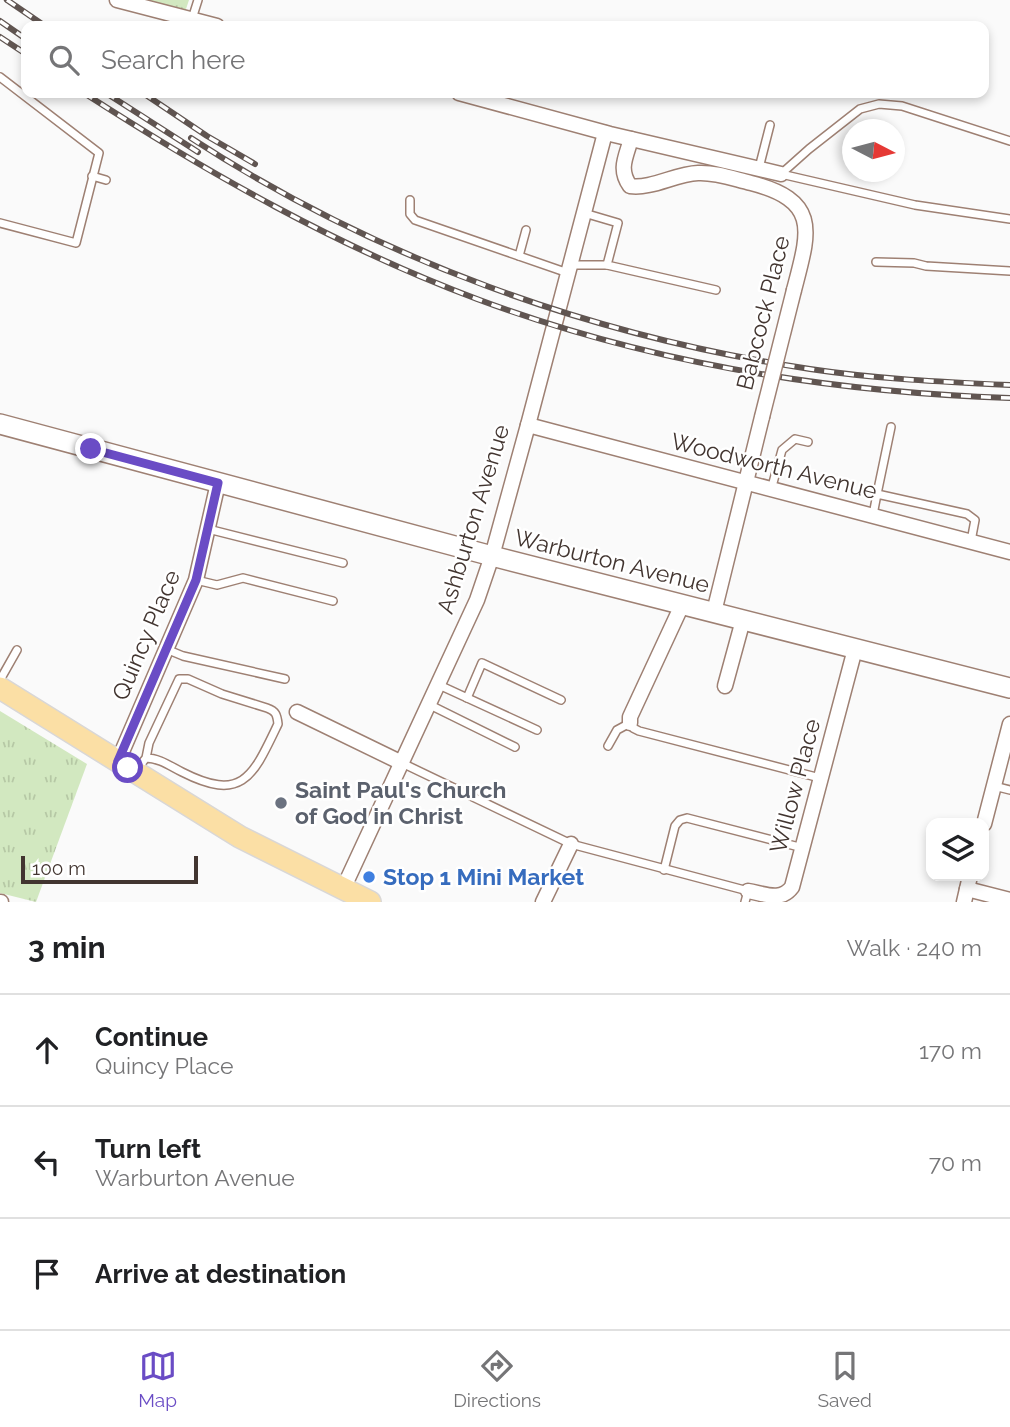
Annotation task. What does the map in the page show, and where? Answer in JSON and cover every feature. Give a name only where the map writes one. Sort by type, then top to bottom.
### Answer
[{"type":"main road","points":[[0,688],[133,764],[240,837],[341,895],[370,902]]},
{"type":"street","points":[[117,0],[199,21]]},
{"type":"street","points":[[478,98],[631,139],[780,174]]},
{"type":"street","name":"Ashburton Avenue","points":[[341,895],[473,611],[492,556],[605,132]]},
{"type":"street","name":"Babcock Place","points":[[631,139],[622,166],[624,177],[630,186],[640,187],[677,176],[700,173],[715,175],[774,190],[796,204],[804,216],[807,231],[806,246],[713,612]]},
{"type":"street","points":[[715,175],[719,159]]},
{"type":"street","name":"Warburton Avenue","points":[[0,424],[492,556],[1010,688]]},
{"type":"street","name":"Woodworth Avenue","points":[[528,425],[1010,552]]},
{"type":"street","name":"Quincy Place","points":[[133,764],[166,649],[196,580],[218,483]]},
{"type":"street","points":[[630,723],[630,717],[682,605]]},
{"type":"street","points":[[725,686],[743,620]]},
{"type":"street","name":"Willow Place","points":[[747,896],[780,898],[792,887],[855,649]]},
{"type":"street","points":[[297,712],[402,763]]},
{"type":"street","points":[[985,818],[1010,725]]},
{"type":"street","points":[[543,902],[571,844]]},
{"type":"street","points":[[967,889],[1010,900]]},
{"type":"lane","points":[[192,19],[198,0]]},
{"type":"lane","points":[[0,77],[21,93]]},
{"type":"lane","points":[[0,223],[76,243],[99,152],[28,98]]},
{"type":"lane","points":[[780,174],[860,109],[879,104],[902,106],[1010,141]]},
{"type":"lane","points":[[758,169],[770,125]]},
{"type":"lane","points":[[780,174],[915,205],[1010,219]]},
{"type":"lane","points":[[92,176],[106,180]]},
{"type":"lane","points":[[410,200],[410,214],[415,220],[519,256],[569,269],[607,265],[716,290]]},
{"type":"lane","points":[[584,213],[618,223],[607,265]]},
{"type":"lane","points":[[519,256],[526,230]]},
{"type":"lane","points":[[876,262],[1010,271]]},
{"type":"lane","points":[[873,515],[891,427]]},
{"type":"lane","points":[[771,490],[782,450],[795,439],[808,442]]},
{"type":"lane","points":[[877,494],[967,514],[975,520],[971,541]]},
{"type":"lane","points":[[207,528],[343,563]]},
{"type":"lane","points":[[196,580],[217,585],[243,578],[332,601]]},
{"type":"lane","points":[[166,649],[183,656],[285,679]]},
{"type":"lane","points":[[0,680],[17,650]]},
{"type":"lane","points":[[467,698],[482,663],[561,700]]},
{"type":"lane","points":[[183,678],[222,694],[274,710],[277,716],[278,724],[258,765],[249,776],[238,782],[216,786],[157,759],[133,764],[149,743],[176,683],[183,678]]},
{"type":"lane","points":[[439,685],[537,730]]},
{"type":"lane","points":[[430,705],[515,747]]},
{"type":"lane","points":[[608,746],[617,730],[630,723],[639,731],[821,779]]},
{"type":"lane","points":[[402,763],[571,844],[747,896]]},
{"type":"lane","points":[[993,786],[1010,790]]},
{"type":"lane","points":[[664,870],[675,826],[680,820],[687,818],[803,848]]},
{"type":"green space","points":[[145,0],[189,0],[185,12]]},
{"type":"green space","points":[[0,711],[87,764],[36,902],[0,893]]},
{"type":"railway","points":[[7,0],[38,21]]},
{"type":"railway","points":[[0,21],[21,36]]},
{"type":"railway","points":[[0,37],[21,51]]},
{"type":"railway","points":[[92,98],[226,180],[324,232],[425,278],[542,321],[607,341],[739,370],[874,389],[1010,398]]},
{"type":"railway","points":[[114,98],[198,152]]},
{"type":"railway","points":[[150,98],[255,164]]},
{"type":"railway","points":[[191,138],[262,181],[411,256],[567,313],[728,355],[810,369],[885,378],[1010,385]]},
{"type":"place","name":"Saint Paul's Church of God in Christ","points":[[281,803]]},
{"type":"place","name":"Stop 1 Mini Market","points":[[369,877]]},
{"type":"route","points":[[91,449],[218,483],[196,580],[118,761],[128,768]]}]
